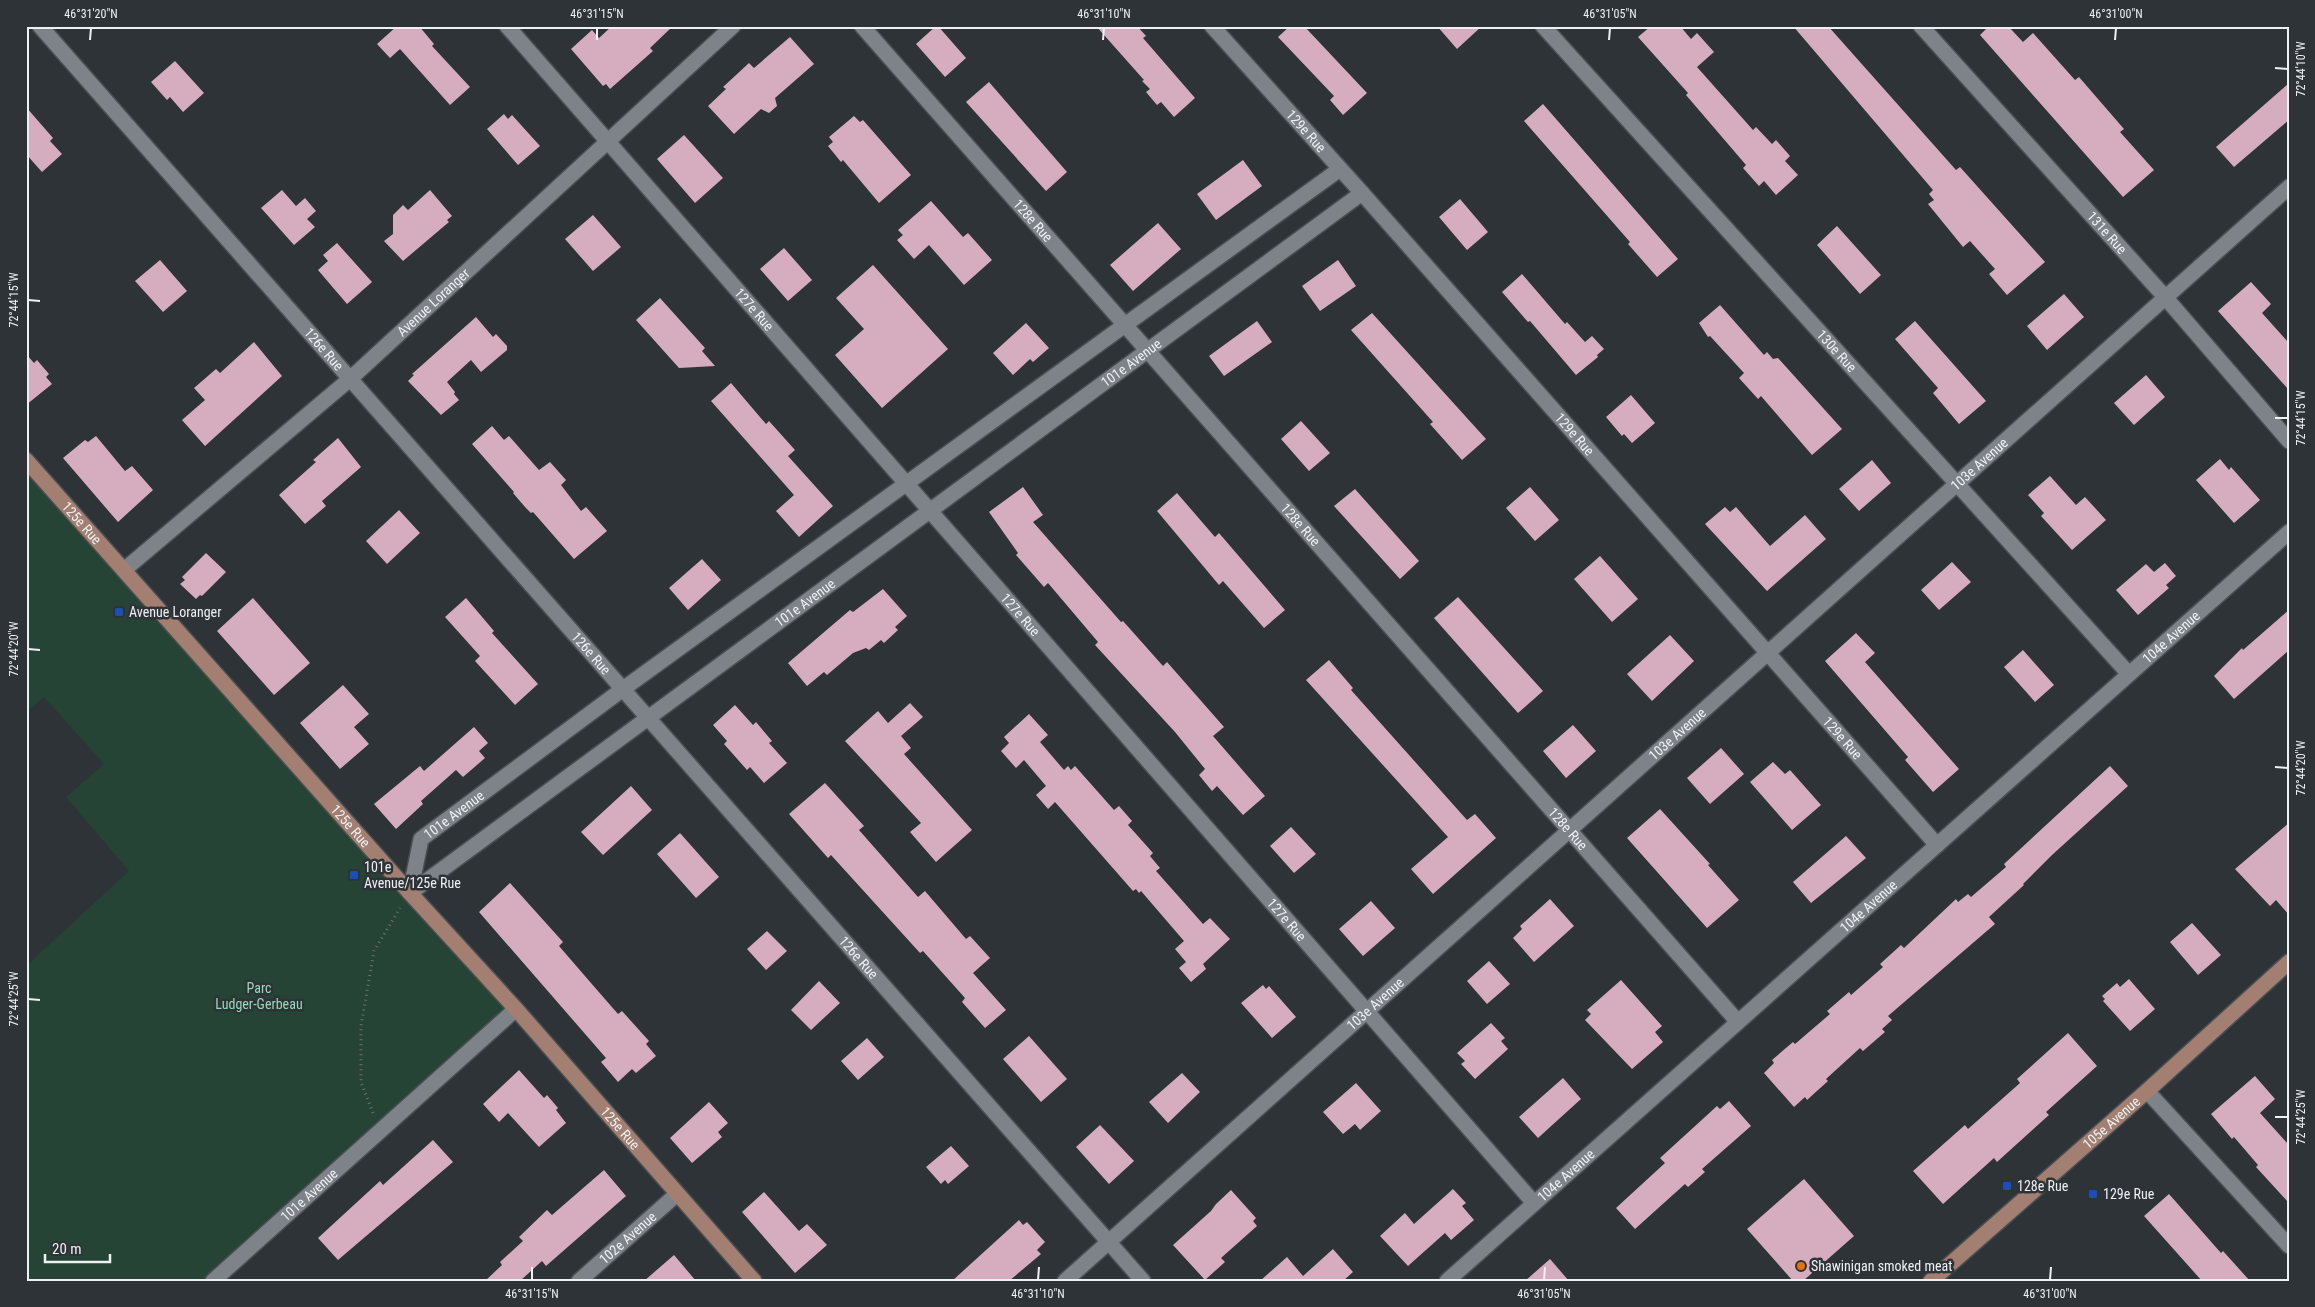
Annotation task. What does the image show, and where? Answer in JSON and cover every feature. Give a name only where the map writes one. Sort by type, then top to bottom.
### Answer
[{"type":"main road","name":"125e Rue","points":[[26,460],[410,893],[516,1009],[754,1281]]},
{"type":"main road","name":"105e Avenue","points":[[1930,1281],[2147,1091],[2289,962]]},
{"type":"street","name":"126e Rue","points":[[40,26],[1143,1281]]},
{"type":"street","name":"127e Rue","points":[[507,26],[1534,1203]]},
{"type":"street","name":"Avenue Loranger","points":[[124,570],[350,379],[733,26]]},
{"type":"street","name":"128e Rue","points":[[862,26],[1738,1022]]},
{"type":"street","name":"129e Rue","points":[[1212,26],[1362,193],[1937,845]]},
{"type":"street","name":"130e Rue","points":[[1543,26],[1958,482],[2129,674]]},
{"type":"street","name":"131e Rue","points":[[1921,26],[2165,298],[2289,441]]},
{"type":"street","name":"101e Avenue","points":[[410,893],[421,839],[623,689],[1340,169]]},
{"type":"street","name":"103e Avenue","points":[[1065,1281],[2289,187]]},
{"type":"street","name":"101e Avenue","points":[[410,893],[1362,193]]},
{"type":"street","name":"104e Avenue","points":[[1447,1281],[2289,532]]},
{"type":"street","name":"101e Avenue","points":[[213,1281],[516,1009]]},
{"type":"street","points":[[2147,1091],[2289,1246]]},
{"type":"street","name":"102e Avenue","points":[[579,1281],[677,1194]]},
{"type":"path","points":[[380,1131],[361,1082],[361,1026],[374,951],[410,893]]},
{"type":"green space","name":"Parc Ludger-Gerbeau","points":[[26,460],[516,1009],[213,1281],[26,1281],[26,966],[129,871],[66,797],[104,764],[44,697],[26,712]]},
{"type":"building","points":[[397,26],[419,26],[434,44],[432,46],[470,87],[450,105],[400,49],[390,58],[377,44]]},
{"type":"building","points":[[612,26],[673,26],[650,48],[653,51],[610,89],[606,84],[603,86],[571,49],[592,30],[599,38]]},
{"type":"building","points":[[936,26],[966,58],[945,77],[916,44]]},
{"type":"building","points":[[1096,26],[1137,26],[1146,36],[1143,38],[1195,98],[1174,117],[1161,102],[1157,105],[1146,92],[1150,89],[1142,81],[1144,80]]},
{"type":"building","points":[[1290,26],[1304,26],[1367,93],[1343,115],[1330,100],[1334,96],[1278,37]]},
{"type":"building","points":[[1437,26],[1482,26],[1457,49]]},
{"type":"building","points":[[1651,26],[1680,26],[1691,39],[1697,33],[1714,52],[1697,67],[1753,130],[1756,127],[1772,144],[1776,140],[1790,156],[1785,161],[1798,175],[1776,195],[1764,181],[1759,186],[1743,168],[1746,165],[1686,95],[1688,93],[1638,37]]},
{"type":"building","points":[[1793,26],[1828,26],[1956,170],[1960,167],[2045,262],[2007,295],[1989,274],[1995,269],[1970,241],[1963,247],[1928,204],[1934,200],[1929,194],[1933,190]]},
{"type":"building","points":[[1989,26],[2008,26],[2023,42],[2033,33],[2075,80],[2079,77],[2124,129],[2120,132],[2154,170],[2123,197],[1980,35]]},
{"type":"building","points":[[790,37],[814,64],[775,98],[777,106],[769,113],[761,109],[734,134],[708,106],[726,89],[723,87],[749,63],[754,68]]},
{"type":"building","points":[[175,61],[204,93],[183,112],[170,97],[167,100],[151,82]]},
{"type":"building","points":[[989,82],[1067,172],[1046,191],[966,102]]},
{"type":"building","points":[[2289,83],[2289,120],[2234,167],[2216,147]]},
{"type":"building","points":[[1543,104],[1678,259],[1657,277],[1628,244],[1630,242],[1524,121]]},
{"type":"building","points":[[26,107],[53,138],[50,141],[62,154],[42,172],[26,154]]},
{"type":"building","points":[[504,114],[508,119],[512,115],[540,146],[518,165],[487,129]]},
{"type":"building","points":[[854,116],[860,122],[863,120],[911,175],[879,203],[843,160],[841,162],[828,146],[833,142],[829,137]]},
{"type":"building","points":[[684,135],[723,178],[695,203],[657,159]]},
{"type":"building","points":[[1243,160],[1262,186],[1216,220],[1197,194]]},
{"type":"building","points":[[282,190],[296,206],[305,198],[316,211],[307,219],[315,227],[294,245],[261,208]]},
{"type":"building","points":[[430,190],[452,216],[447,220],[449,222],[403,261],[384,241],[393,234],[393,215],[403,205],[408,210]]},
{"type":"building","points":[[1460,199],[1488,232],[1467,250],[1439,217]]},
{"type":"building","points":[[931,201],[963,237],[968,233],[992,260],[964,285],[929,245],[914,259],[897,240],[903,235],[898,230]]},
{"type":"building","points":[[593,215],[621,247],[593,271],[565,239]]},
{"type":"building","points":[[1158,223],[1181,249],[1133,291],[1110,265]]},
{"type":"building","points":[[1837,226],[1881,275],[1860,294],[1817,245]]},
{"type":"building","points":[[337,243],[372,282],[347,304],[318,270],[328,261],[323,255]]},
{"type":"building","points":[[784,248],[812,280],[788,301],[760,269]]},
{"type":"building","points":[[160,260],[187,291],[163,312],[135,281]]},
{"type":"building","points":[[1338,260],[1356,286],[1320,311],[1302,286]]},
{"type":"building","points":[[873,265],[948,349],[882,408],[835,355],[864,329],[836,298]]},
{"type":"building","points":[[1522,274],[1565,324],[1567,322],[1585,342],[1592,336],[1604,349],[1597,355],[1598,357],[1576,375],[1530,321],[1528,322],[1502,292]]},
{"type":"building","points":[[2251,282],[2271,304],[2262,313],[2289,343],[2289,390],[2218,311]]},
{"type":"building","points":[[2064,294],[2084,317],[2047,350],[2027,326]]},
{"type":"building","points":[[660,298],[705,348],[702,351],[715,366],[679,368],[636,320]]},
{"type":"building","points":[[1720,305],[1764,355],[1767,352],[1773,359],[1778,358],[1842,429],[1812,455],[1761,396],[1758,399],[1739,378],[1744,373],[1710,336],[1708,337],[1699,323]]},
{"type":"building","points":[[1372,313],[1486,439],[1462,460],[1430,424],[1433,422],[1351,330]]},
{"type":"building","points":[[476,317],[493,337],[496,334],[507,346],[507,350],[481,372],[471,360],[447,382],[459,400],[441,415],[408,381],[414,375],[412,374]]},
{"type":"building","points":[[1257,321],[1272,342],[1224,376],[1209,356]]},
{"type":"building","points":[[1915,321],[1986,401],[1959,424],[1933,393],[1938,388],[1895,339]]},
{"type":"building","points":[[1026,323],[1049,348],[1033,362],[1030,359],[1013,375],[993,353]]},
{"type":"building","points":[[254,342],[282,376],[205,446],[182,420],[205,400],[194,388],[216,369],[220,373]]},
{"type":"building","points":[[26,354],[34,363],[37,360],[49,374],[46,377],[52,384],[26,405]]},
{"type":"building","points":[[2146,375],[2165,397],[2134,425],[2114,403]]},
{"type":"building","points":[[731,383],[766,424],[769,421],[795,450],[788,456],[833,506],[799,537],[776,511],[794,495],[711,401]]},
{"type":"building","points":[[1631,395],[1655,423],[1632,443],[1624,434],[1622,436],[1606,417]]},
{"type":"building","points":[[1301,421],[1330,453],[1309,471],[1281,439]]},
{"type":"building","points":[[492,426],[504,440],[509,436],[539,470],[550,462],[566,480],[561,485],[581,511],[586,507],[607,531],[574,559],[533,512],[531,513],[525,507],[472,444]]},
{"type":"building","points":[[96,436],[125,471],[132,466],[153,490],[118,522],[63,458],[85,440],[88,442]]},
{"type":"building","points":[[338,438],[361,467],[322,501],[326,506],[305,524],[279,495],[316,462],[313,460]]},
{"type":"building","points":[[2220,459],[2229,470],[2231,467],[2260,500],[2234,523],[2196,480]]},
{"type":"building","points":[[1872,460],[1891,483],[1859,511],[1839,489]]},
{"type":"building","points":[[2050,476],[2076,505],[2085,497],[2106,520],[2072,550],[2041,516],[2044,513],[2028,495]]},
{"type":"building","points":[[1023,487],[1043,515],[1033,522],[1121,622],[1123,621],[1163,666],[1167,662],[1224,727],[1213,736],[1265,796],[1243,815],[1217,786],[1212,791],[1199,775],[1205,769],[1175,732],[1095,645],[1098,642],[1048,583],[1044,587],[1016,555],[1018,553],[989,512]]},
{"type":"building","points":[[1530,487],[1559,520],[1535,541],[1506,508]]},
{"type":"building","points":[[1355,489],[1419,561],[1400,579],[1334,506]]},
{"type":"building","points":[[1177,493],[1215,537],[1219,533],[1285,610],[1264,628],[1223,581],[1219,585],[1157,511]]},
{"type":"building","points":[[1725,507],[1730,512],[1736,507],[1770,546],[1805,515],[1826,539],[1767,591],[1705,524]]},
{"type":"building","points":[[399,510],[420,533],[387,564],[366,541]]},
{"type":"building","points":[[206,553],[226,572],[202,596],[200,595],[196,599],[180,584],[185,580],[182,577]]},
{"type":"building","points":[[1600,556],[1638,599],[1612,622],[1574,579]]},
{"type":"building","points":[[702,559],[721,580],[688,610],[669,588]]},
{"type":"building","points":[[1952,562],[1971,582],[1939,610],[1921,590]]},
{"type":"building","points":[[2165,563],[2176,576],[2166,585],[2169,588],[2138,615],[2116,590],[2146,564],[2154,572]]},
{"type":"building","points":[[883,589],[907,616],[895,627],[898,630],[884,643],[881,640],[869,650],[866,648],[853,653],[827,675],[824,672],[807,686],[788,663],[850,610],[853,612]]},
{"type":"building","points":[[1458,597],[1543,691],[1518,713],[1434,618]]},
{"type":"building","points":[[253,598],[310,663],[274,695],[217,631]]},
{"type":"building","points":[[466,598],[494,631],[492,633],[538,684],[515,705],[475,661],[480,656],[445,617]]},
{"type":"building","points":[[2289,610],[2289,650],[2234,699],[2214,676],[2242,648],[2243,650]]},
{"type":"building","points":[[1856,633],[1875,653],[1865,662],[1959,769],[1933,792],[1905,760],[1908,757],[1825,661]]},
{"type":"building","points":[[1670,635],[1694,661],[1652,701],[1627,674]]},
{"type":"building","points":[[2023,650],[2054,685],[2035,702],[2004,667]]},
{"type":"building","points":[[1329,660],[1353,688],[1351,690],[1467,820],[1475,814],[1496,838],[1433,894],[1411,869],[1448,837],[1306,680]]},
{"type":"building","points":[[343,685],[369,714],[354,727],[369,744],[340,769],[300,723]]},
{"type":"building","points":[[910,703],[923,717],[901,736],[911,748],[904,754],[972,830],[936,862],[910,832],[921,823],[845,741],[878,711],[888,723]]},
{"type":"building","points":[[735,705],[753,725],[756,722],[772,741],[769,743],[787,763],[764,783],[750,767],[747,770],[724,744],[727,741],[713,725]]},
{"type":"building","points":[[1029,714],[1048,735],[1040,742],[1064,770],[1068,766],[1071,770],[1075,766],[1114,810],[1119,806],[1132,821],[1128,825],[1153,853],[1150,856],[1160,868],[1156,871],[1203,924],[1210,918],[1230,939],[1203,964],[1206,969],[1191,982],[1179,968],[1186,962],[1175,949],[1184,941],[1141,891],[1139,893],[1136,889],[1133,891],[1055,802],[1048,809],[1036,795],[1046,786],[1024,760],[1016,768],[1001,751],[1009,743],[1004,737]]},
{"type":"building","points":[[1573,725],[1596,751],[1566,778],[1543,751]]},
{"type":"building","points":[[474,727],[488,743],[479,751],[485,758],[463,777],[456,770],[421,801],[423,804],[396,829],[374,804],[420,766],[424,771]]},
{"type":"building","points":[[1721,748],[1744,774],[1710,804],[1687,778]]},
{"type":"building","points":[[1773,762],[1785,774],[1790,770],[1821,805],[1792,830],[1750,782]]},
{"type":"building","points":[[2110,766],[2128,786],[2052,855],[2024,885],[1989,917],[1995,924],[1888,1016],[1892,1020],[1882,1029],[1885,1032],[1863,1051],[1860,1048],[1826,1079],[1828,1081],[1807,1100],[1805,1097],[1794,1107],[1764,1073],[1774,1063],[1772,1060],[1793,1042],[1795,1044],[1830,1014],[1827,1011],[1849,992],[1851,995],[1883,967],[1880,964],[1901,945],[1904,948],[1956,899],[1958,902],[1968,894],[1971,897],[2006,867],[2004,864]]},
{"type":"building","points":[[825,783],[864,826],[859,830],[918,897],[925,891],[966,939],[970,936],[990,958],[973,973],[1006,1010],[985,1028],[962,1002],[965,998],[923,951],[920,953],[831,855],[828,858],[789,814]]},
{"type":"building","points":[[631,786],[652,810],[603,855],[581,832]]},
{"type":"building","points":[[1660,809],[1710,864],[1708,865],[1739,900],[1707,928],[1627,838]]},
{"type":"building","points":[[2289,823],[2289,915],[2276,900],[2270,906],[2235,869]]},
{"type":"building","points":[[1291,827],[1316,854],[1294,873],[1270,846]]},
{"type":"building","points":[[680,833],[719,877],[696,898],[657,854]]},
{"type":"building","points":[[1846,836],[1866,858],[1811,903],[1793,882]]},
{"type":"building","points":[[510,883],[563,942],[559,946],[618,1014],[622,1011],[649,1041],[646,1044],[656,1056],[636,1073],[632,1069],[618,1082],[601,1062],[606,1058],[479,912]]},
{"type":"building","points":[[1550,899],[1574,926],[1534,962],[1513,938],[1522,929],[1520,926]]},
{"type":"building","points":[[1371,901],[1395,928],[1363,956],[1339,929]]},
{"type":"building","points":[[2192,923],[2221,955],[2198,975],[2170,942]]},
{"type":"building","points":[[767,931],[787,951],[766,970],[747,949]]},
{"type":"building","points":[[1489,961],[1510,984],[1487,1004],[1467,981]]},
{"type":"building","points":[[2129,979],[2155,1009],[2130,1031],[2103,1001],[2105,999],[2102,996],[2117,983],[2120,987]]},
{"type":"building","points":[[1621,980],[1662,1026],[1655,1032],[1663,1042],[1632,1069],[1585,1020],[1591,1014],[1587,1010]]},
{"type":"building","points":[[819,981],[840,1003],[811,1030],[791,1010]]},
{"type":"building","points":[[1263,985],[1266,989],[1269,986],[1296,1017],[1272,1038],[1241,1003]]},
{"type":"building","points":[[1491,1023],[1505,1038],[1501,1041],[1508,1049],[1475,1079],[1461,1064],[1465,1061],[1457,1053]]},
{"type":"building","points":[[2068,1033],[2097,1066],[2046,1112],[2049,1115],[1997,1162],[1994,1158],[1943,1204],[1913,1171],[1965,1125],[1968,1129],[2020,1083],[2017,1079]]},
{"type":"building","points":[[1029,1036],[1067,1079],[1041,1102],[1003,1059]]},
{"type":"building","points":[[867,1038],[884,1057],[858,1080],[841,1061]]},
{"type":"building","points":[[519,1070],[544,1098],[547,1095],[558,1108],[556,1110],[566,1123],[539,1147],[508,1113],[499,1122],[483,1104]]},
{"type":"building","points":[[1182,1073],[1200,1092],[1168,1123],[1149,1102]]},
{"type":"building","points":[[2255,1076],[2275,1099],[2260,1113],[2289,1145],[2289,1203],[2256,1167],[2258,1165],[2234,1137],[2232,1139],[2211,1114]]},
{"type":"building","points":[[1563,1078],[1581,1099],[1538,1138],[1519,1117]]},
{"type":"building","points":[[1356,1083],[1381,1111],[1360,1130],[1355,1124],[1343,1134],[1323,1112]]},
{"type":"building","points":[[1729,1101],[1751,1126],[1702,1169],[1705,1172],[1688,1187],[1685,1184],[1635,1229],[1616,1208],[1665,1163],[1660,1158],[1717,1106],[1720,1109]]},
{"type":"building","points":[[709,1102],[728,1123],[718,1132],[722,1137],[692,1163],[670,1138]]},
{"type":"building","points":[[1100,1125],[1134,1161],[1109,1184],[1076,1147]]},
{"type":"building","points":[[433,1140],[453,1162],[338,1260],[318,1238],[380,1181],[383,1185]]},
{"type":"building","points":[[951,1146],[969,1166],[948,1184],[945,1180],[941,1184],[926,1167]]},
{"type":"building","points":[[604,1170],[626,1196],[546,1266],[542,1261],[520,1281],[485,1281],[502,1265],[500,1262],[523,1241],[519,1237],[547,1210],[552,1215]]},
{"type":"building","points":[[1804,1179],[1854,1236],[1803,1281],[1793,1281],[1747,1229]]},
{"type":"building","points":[[1453,1189],[1466,1203],[1462,1206],[1474,1220],[1451,1240],[1445,1233],[1408,1266],[1380,1236],[1405,1213],[1414,1224]]},
{"type":"building","points":[[1231,1190],[1256,1218],[1253,1221],[1257,1226],[1221,1258],[1225,1262],[1205,1280],[1173,1245]]},
{"type":"building","points":[[764,1192],[799,1231],[807,1224],[827,1245],[795,1273],[742,1212]]},
{"type":"building","points":[[2169,1194],[2221,1253],[2223,1251],[2250,1281],[2202,1281],[2144,1216]]},
{"type":"building","points":[[1019,1220],[1023,1225],[1027,1222],[1045,1242],[1037,1250],[1041,1254],[1009,1281],[952,1281]]},
{"type":"building","points":[[1333,1249],[1353,1272],[1343,1281],[1260,1281],[1287,1257],[1303,1276]]},
{"type":"building","points":[[674,1255],[696,1281],[644,1281]]},
{"type":"building","points":[[1550,1259],[1569,1281],[1525,1281]]},
{"type":"place","name":"Avenue Loranger","points":[[119,612]]},
{"type":"place","name":"101e Avenue/125e Rue","points":[[354,875]]},
{"type":"place","name":"128e Rue","points":[[2007,1186]]},
{"type":"place","name":"129e Rue","points":[[2093,1194]]},
{"type":"place","name":"Shawinigan smoked meat","points":[[1801,1266]]}]
